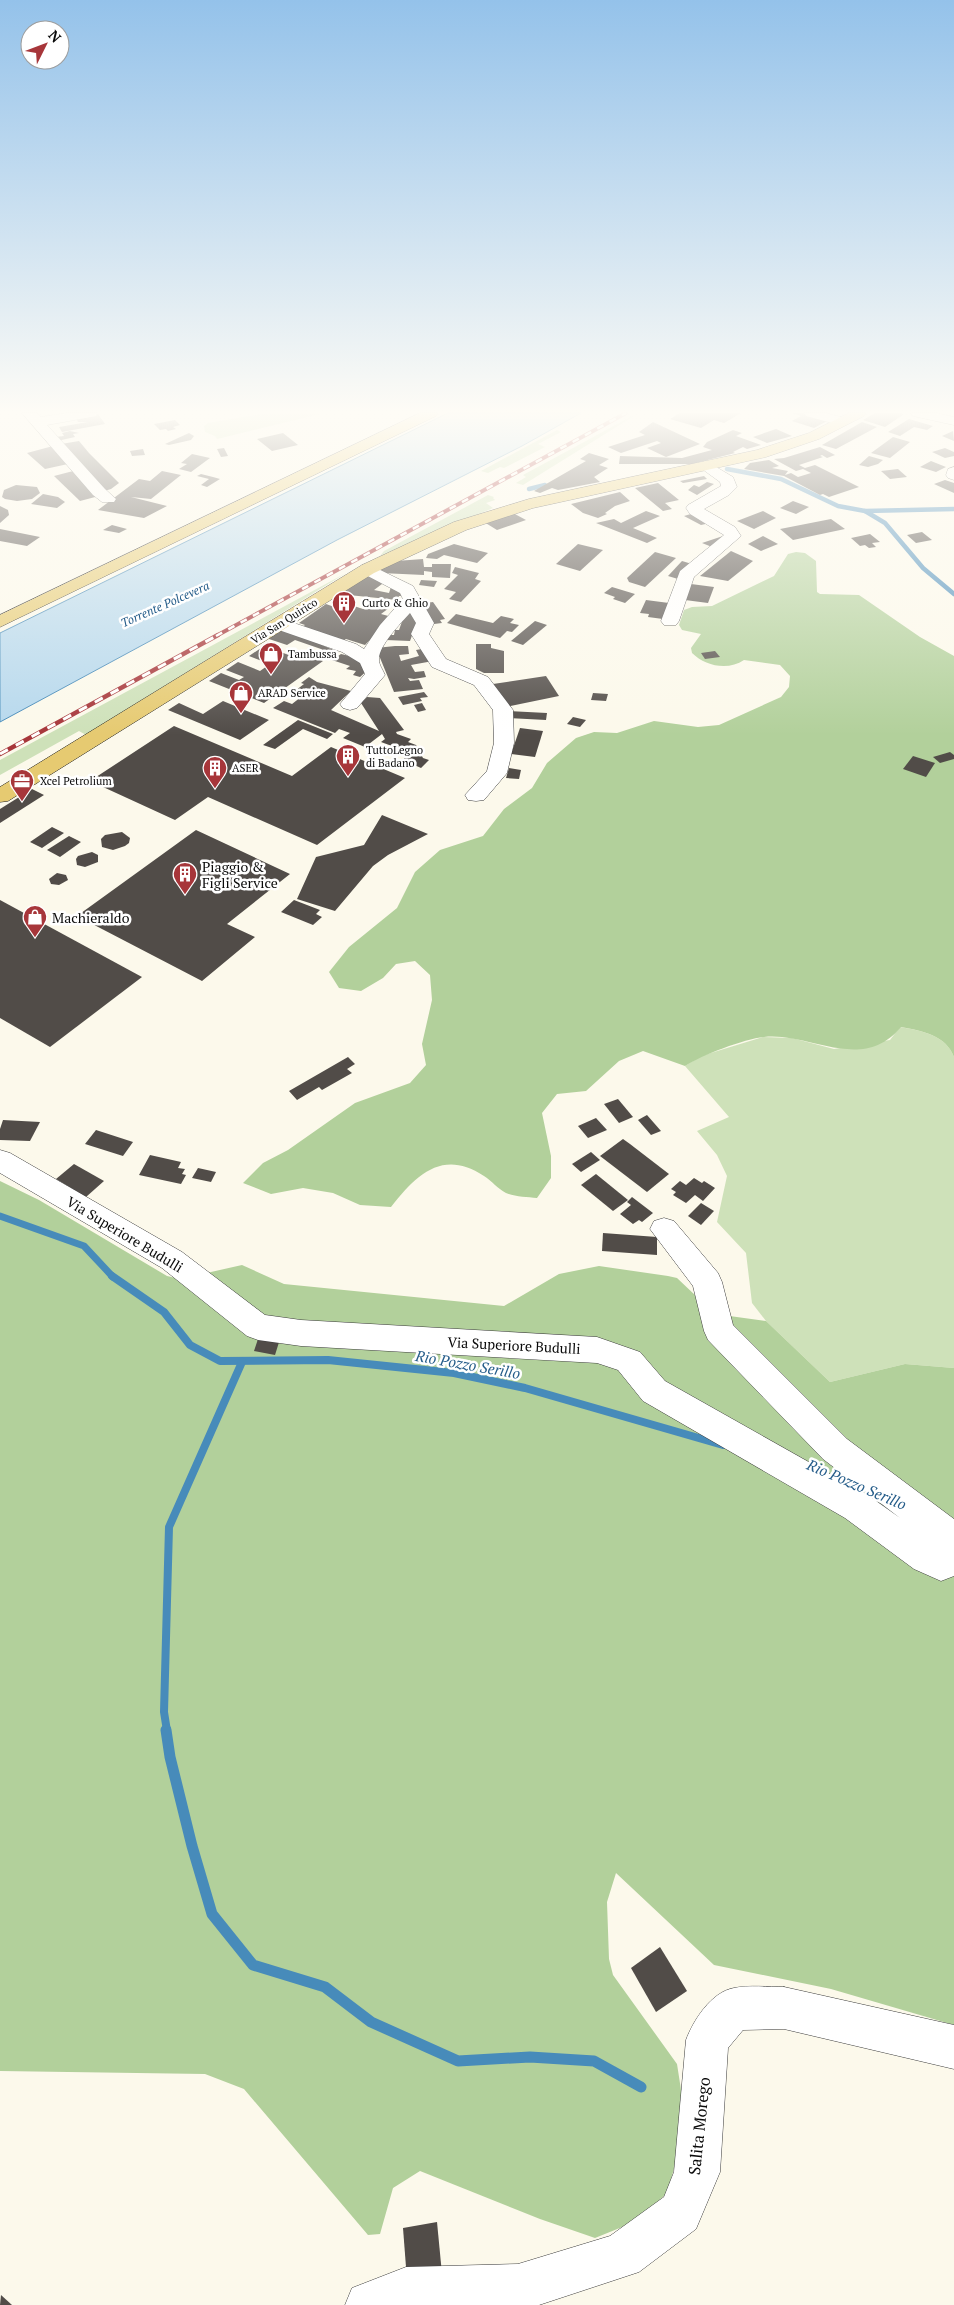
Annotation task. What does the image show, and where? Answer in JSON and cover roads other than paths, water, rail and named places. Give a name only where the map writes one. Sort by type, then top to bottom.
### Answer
[{"type":"main road","points":[[0,622],[209,521]]},
{"type":"main road","name":"Via San Quirico","points":[[0,796],[368,569],[444,532],[476,521]]},
{"type":"street","points":[[670,621],[686,575],[733,536],[730,531],[712,521]]},
{"type":"street","points":[[368,569],[407,590],[425,623],[420,634],[439,663],[481,681],[503,710],[504,742],[496,773],[476,794]]},
{"type":"street","points":[[350,704],[375,676],[369,660],[371,651],[395,617],[413,600]]},
{"type":"street","points":[[279,624],[349,648],[369,660]]},
{"type":"street","points":[[379,642],[426,644]]},
{"type":"street","name":"Via Superiore Budulli","points":[[0,1160],[172,1260],[258,1327],[301,1333],[597,1350],[629,1361],[654,1391],[857,1507],[926,1557],[941,1564],[954,1560]]},
{"type":"street","points":[[664,1228],[707,1282],[719,1331],[835,1449],[954,1539]]},
{"type":"street","name":"Salita Morego","points":[[390,2300],[518,2288],[622,2254],[680,2213],[697,2172],[707,2040],[733,2009],[784,2008],[954,2046]]},
{"type":"water","name":"Torrente Polcevera","points":[[229,521],[375,521],[0,722],[0,633]]},
{"type":"waterway","points":[[881,521],[923,568],[954,594]]},
{"type":"waterway","name":"Rio Pozzo Serillo","points":[[0,1216],[84,1246],[112,1276]]},
{"type":"waterway","name":"Rio Pozzo Serillo","points":[[112,1276],[164,1312],[190,1345],[220,1361],[328,1360],[454,1373],[525,1388],[723,1445]]},
{"type":"waterway","points":[[167,1731],[164,1712],[169,1527],[242,1362]]},
{"type":"waterway","points":[[166,1730],[170,1757],[192,1846],[212,1914],[253,1965],[325,1987],[371,2022],[458,2061],[530,2057],[594,2061],[641,2087]]},
{"type":"railway","points":[[216,636],[428,521]]},
{"type":"railway","points":[[0,754],[218,635]]},
{"type":"place","name":"Curto & Ghio","points":[[344,624]]},
{"type":"place","name":"Tambussa","points":[[271,675]]},
{"type":"place","name":"ARAD Service","points":[[241,714]]},
{"type":"place","name":"TuttoLegno di Badano","points":[[348,777]]},
{"type":"place","name":"ASER","points":[[215,789]]},
{"type":"place","name":"Xcel Petrolium","points":[[22,802]]},
{"type":"place","name":"Piaggio & Figli Service","points":[[185,895]]},
{"type":"place","name":"Machieraldo","points":[[35,938]]}]
